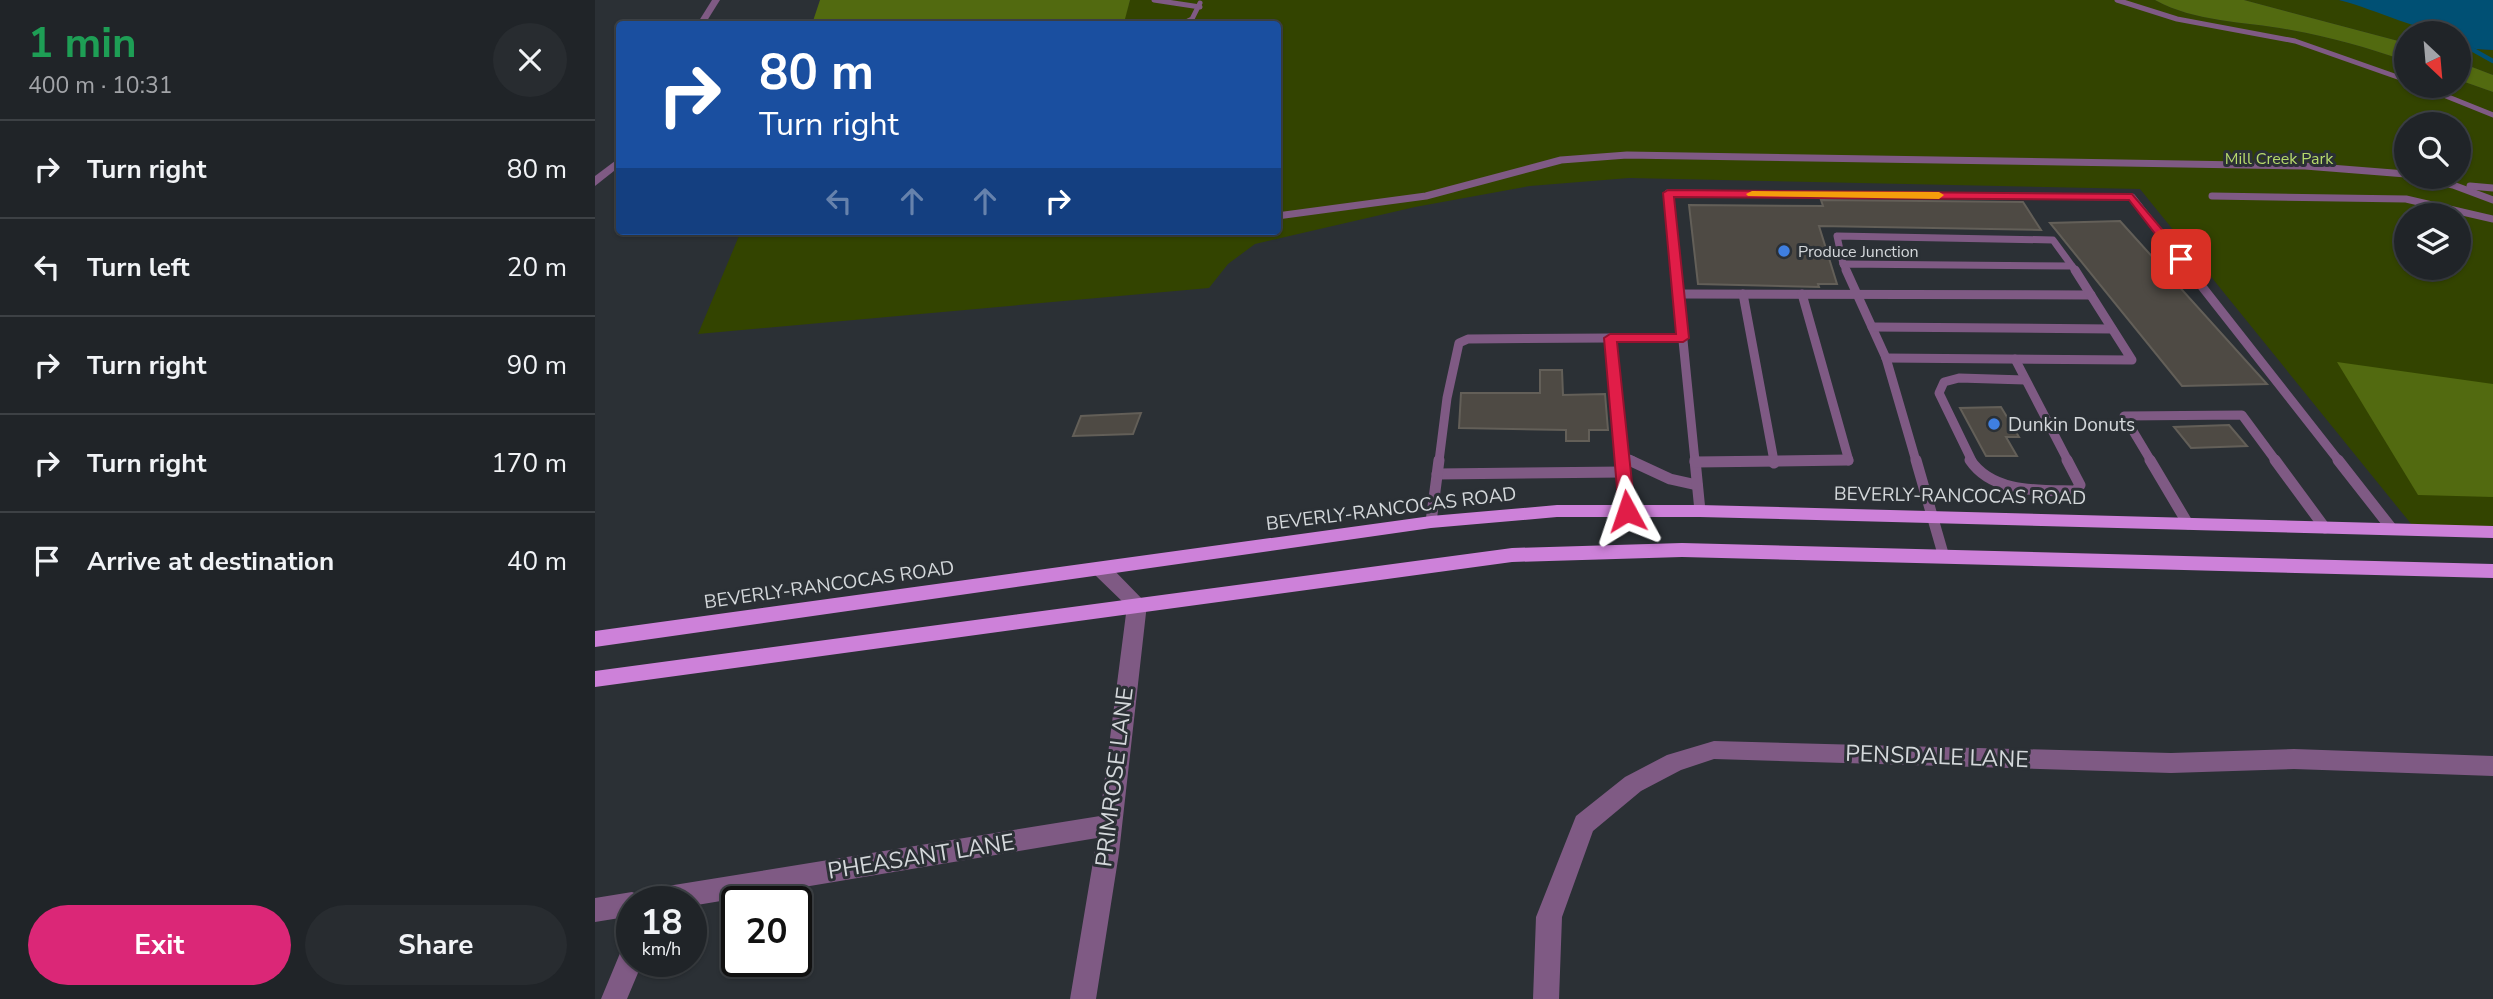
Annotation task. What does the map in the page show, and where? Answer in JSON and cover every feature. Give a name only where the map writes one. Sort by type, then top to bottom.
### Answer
[{"type":"main road","name":"BEVERLY-RANCOCAS ROAD","points":[[595,639],[1431,522],[1557,511],[1700,511],[2493,533]]},
{"type":"main road","points":[[595,679],[1512,555],[1682,550],[2493,571]]},
{"type":"street","points":[[703,21],[716,0]]},
{"type":"street","points":[[595,182],[616,164]]},
{"type":"street","points":[[1102,570],[1137,604]]},
{"type":"street","name":"PRIMROSE LANE","points":[[1083,999],[1110,825],[1137,604]]},
{"type":"street","name":"PENSDALE LANE","points":[[1546,999],[1549,916],[1584,824],[1633,783],[1675,762],[1714,750],[2070,761],[2217,763],[2294,759],[2493,766]]},
{"type":"street","name":"PHEASANT LANE","points":[[707,892],[1110,825]]},
{"type":"street","name":"PHEASANT LANE","points":[[595,910],[616,907]]},
{"type":"street","points":[[614,999],[623,977]]},
{"type":"lane","points":[[1154,0],[1200,3],[1192,19],[1188,21]]},
{"type":"lane","points":[[2117,0],[2144,12],[2175,20],[2311,44],[2394,75]]},
{"type":"lane","points":[[2451,98],[2493,115]]},
{"type":"lane","points":[[1281,216],[1426,196],[1561,160],[1627,155],[2305,166],[2394,173]]},
{"type":"lane","points":[[2471,186],[2493,188]]},
{"type":"lane","points":[[2464,189],[2493,200]]},
{"type":"lane","points":[[1700,511],[1668,193],[2132,197],[2392,530]]},
{"type":"lane","points":[[2212,196],[2406,199],[2493,219]]},
{"type":"lane","points":[[1886,358],[2132,360],[2072,265],[2053,240],[1837,236],[1843,264],[1886,358],[1935,517],[1944,557]]},
{"type":"lane","points":[[1843,264],[2072,265]]},
{"type":"lane","points":[[1678,294],[2091,295]]},
{"type":"lane","points":[[1743,294],[1774,463]]},
{"type":"lane","points":[[1695,462],[1844,464],[1850,459],[1802,294]]},
{"type":"lane","points":[[1872,327],[2112,329]]},
{"type":"lane","points":[[1610,338],[1627,511]]},
{"type":"lane","points":[[1431,522],[1447,398],[1459,343],[1463,340],[1683,338]]},
{"type":"lane","points":[[2015,359],[2081,485],[2076,491],[2013,489],[1985,479],[1969,461],[1939,393],[1944,382],[1959,377],[2025,380]]},
{"type":"lane","points":[[2188,524],[2124,416],[2242,415],[2325,528]]},
{"type":"lane","points":[[1622,456],[1669,479],[1697,485]]},
{"type":"lane","points":[[1437,474],[1623,472]]},
{"type":"green space","points":[[820,0],[1130,0],[1125,19],[1103,21],[813,21]]},
{"type":"green space","name":"Mill Creek Park","points":[[1130,0],[2155,0],[2187,13],[2320,36],[2394,57],[2394,98],[2471,98],[2471,84],[2493,92],[2493,533],[2416,530],[2140,189],[1629,178],[1530,186],[1415,207],[1255,244],[1228,264],[1209,288],[698,334],[739,235],[1281,235],[1281,21],[1102,21],[1124,19]]},
{"type":"green space","points":[[2155,0],[2244,0],[2394,40],[2394,57],[2320,36],[2204,17],[2171,8]]},
{"type":"green space","points":[[2244,0],[2339,0],[2371,8],[2404,21],[2394,21],[2394,40]]},
{"type":"green space","points":[[2471,47],[2493,50],[2493,75],[2471,67]]},
{"type":"green space","points":[[2471,67],[2493,75],[2493,92],[2471,84]]},
{"type":"green space","points":[[2337,362],[2493,384],[2493,497],[2418,495]]},
{"type":"water","points":[[2339,0],[2493,0],[2493,50],[2471,47],[2471,21],[2403,21]]},
{"type":"building","points":[[1821,200],[2023,202],[2041,230],[1819,226],[1837,284],[1818,284],[1819,287],[1698,284],[1689,205],[1823,206]]},
{"type":"building","points":[[2120,221],[2267,384],[2182,386],[2050,223]]},
{"type":"building","points":[[1540,370],[1562,370],[1563,395],[1605,394],[1608,430],[1589,430],[1589,441],[1566,441],[1566,430],[1459,428],[1461,393],[1540,393]]},
{"type":"building","points":[[2001,407],[2019,437],[2006,437],[2017,456],[1986,456],[1960,408]]},
{"type":"building","points":[[1141,413],[1133,434],[1073,436],[1081,416]]},
{"type":"building","points":[[2229,425],[2247,446],[2191,448],[2174,427]]},
{"type":"waterway","points":[[2471,49],[2493,61]]},
{"type":"slow traffic","points":[[1752,194],[1939,195]]},
{"type":"place","name":"Produce Junction","points":[[1784,251]]},
{"type":"place","name":"Dunkin Donuts","points":[[1994,424]]},
{"type":"route","points":[[1627,511],[1610,338],[1683,338],[1668,193],[2132,197],[2181,259]]}]
